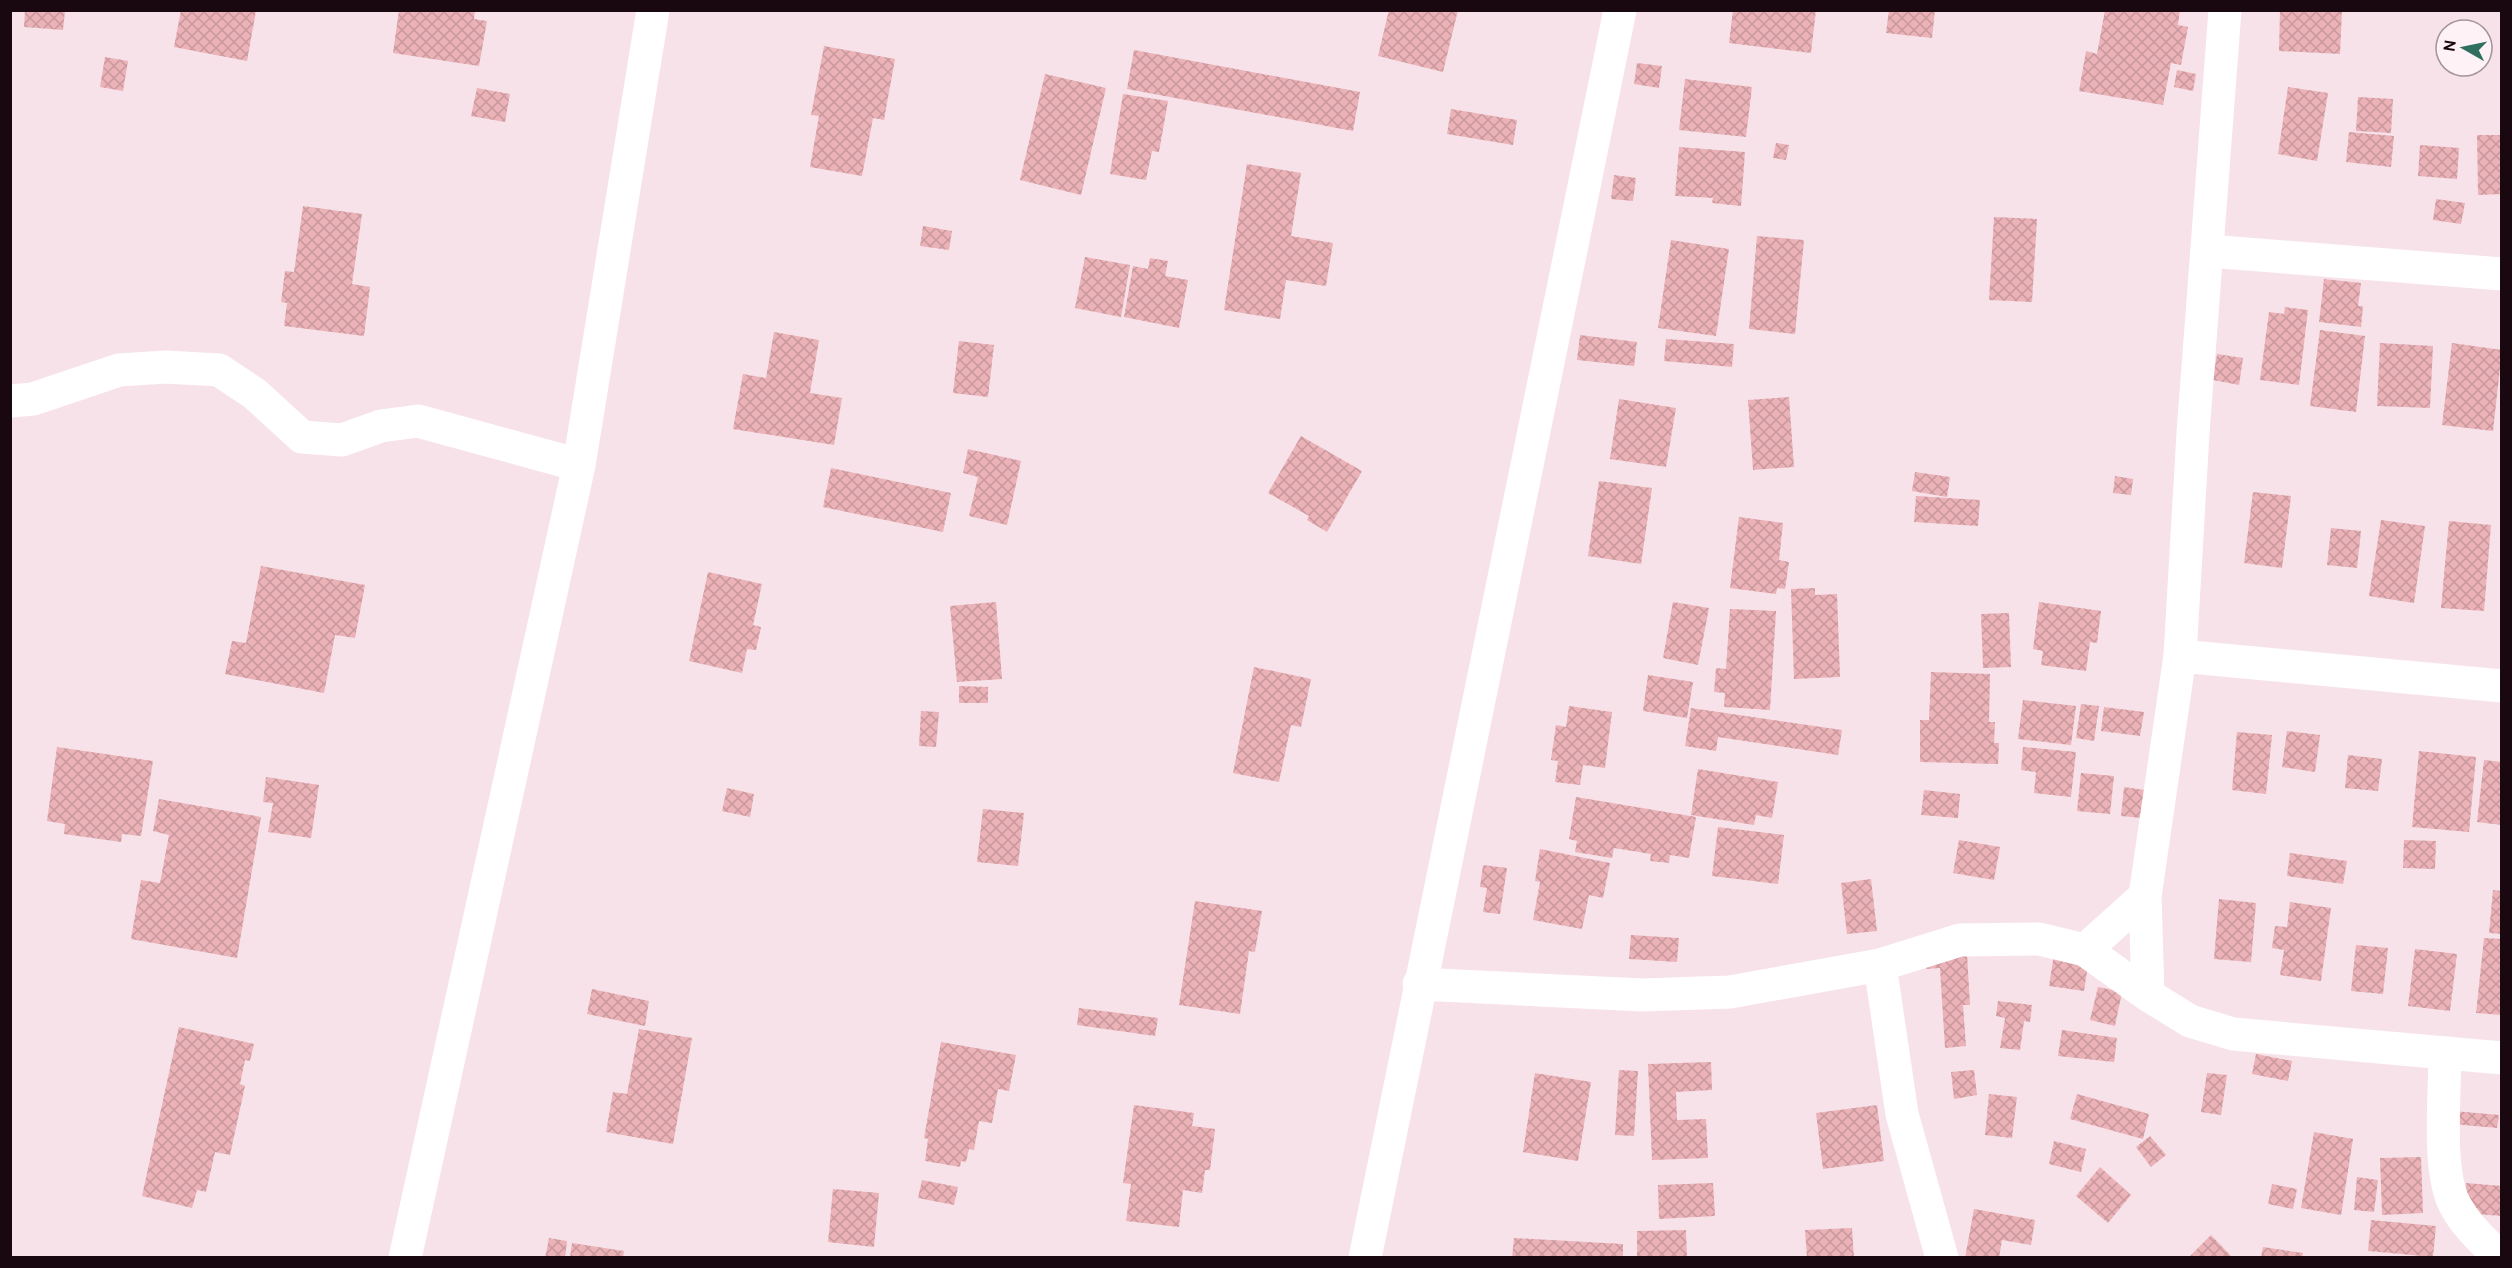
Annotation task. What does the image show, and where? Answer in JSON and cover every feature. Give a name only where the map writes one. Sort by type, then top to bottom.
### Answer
[{"type":"street","points":[[405,1257],[579,465],[653,10]]},
{"type":"street","points":[[1593,10],[1613,42]]},
{"type":"street","points":[[1365,1257],[1620,10]]},
{"type":"street","points":[[2148,994],[2145,896],[2180,656],[2193,433],[2225,10]]},
{"type":"street","points":[[2208,250],[2502,274]]},
{"type":"street","points":[[10,401],[33,399],[119,370],[166,367],[219,370],[255,394],[302,437],[342,440],[381,426],[418,422],[579,465]]},
{"type":"street","points":[[2180,656],[2502,686]]},
{"type":"street","points":[[2085,950],[2145,896]]},
{"type":"street","points":[[1419,984],[1642,995],[1730,992],[1880,965],[1960,940],[2039,939],[2085,950],[2190,1021],[2233,1034],[2502,1058]]},
{"type":"street","points":[[1880,965],[1902,1114],[1942,1257]]},
{"type":"street","points":[[2445,1053],[2446,1177],[2454,1203],[2467,1225],[2500,1257]]},
{"type":"building","points":[[25,10],[65,11],[63,30],[24,27]]},
{"type":"building","points":[[181,10],[256,11],[247,61],[174,47]]},
{"type":"building","points":[[399,10],[475,10],[474,19],[487,21],[479,66],[393,53]]},
{"type":"building","points":[[1389,10],[1458,10],[1443,72],[1378,56]]},
{"type":"building","points":[[1733,10],[1816,10],[1811,53],[1729,43]]},
{"type":"building","points":[[1889,10],[1935,10],[1932,38],[1886,33]]},
{"type":"building","points":[[2105,10],[2180,10],[2178,25],[2188,27],[2181,65],[2171,63],[2163,105],[2079,91],[2086,51],[2097,54]]},
{"type":"building","points":[[2280,10],[2342,10],[2340,54],[2279,51]]},
{"type":"building","points":[[824,46],[895,59],[884,120],[873,118],[862,176],[810,167],[819,116],[811,115]]},
{"type":"building","points":[[1134,50],[1360,92],[1353,131],[1127,89]]},
{"type":"building","points":[[105,57],[128,61],[123,91],[100,87]]},
{"type":"building","points":[[1637,63],[1662,66],[1659,88],[1634,84]]},
{"type":"building","points":[[2177,70],[2196,74],[2193,91],[2174,87]]},
{"type":"building","points":[[1045,74],[1106,88],[1081,195],[1020,180]]},
{"type":"building","points":[[1685,79],[1752,87],[1746,137],[1679,130]]},
{"type":"building","points":[[2288,87],[2328,93],[2317,161],[2278,154]]},
{"type":"building","points":[[477,88],[510,94],[505,122],[471,116]]},
{"type":"building","points":[[1123,94],[1168,101],[1159,152],[1152,151],[1146,180],[1110,174]]},
{"type":"building","points":[[2358,97],[2393,99],[2391,133],[2356,131]]},
{"type":"building","points":[[1451,109],[1517,120],[1513,145],[1447,134]]},
{"type":"building","points":[[2349,132],[2394,136],[2391,167],[2346,162]]},
{"type":"building","points":[[2477,135],[2502,135],[2502,194],[2478,195]]},
{"type":"building","points":[[1776,143],[1789,145],[1786,160],[1773,158]]},
{"type":"building","points":[[2420,145],[2459,148],[2457,179],[2418,176]]},
{"type":"building","points":[[1679,147],[1745,152],[1741,206],[1712,203],[1713,198],[1675,196]]},
{"type":"building","points":[[1247,164],[1301,173],[1291,236],[1333,243],[1326,286],[1286,280],[1280,319],[1224,310]]},
{"type":"building","points":[[1614,175],[1636,178],[1633,201],[1611,199]]},
{"type":"building","points":[[2436,199],[2465,203],[2461,224],[2433,220]]},
{"type":"building","points":[[303,206],[362,214],[352,284],[370,287],[364,336],[284,326],[287,303],[281,302],[285,271],[294,272]]},
{"type":"building","points":[[1994,217],[2037,219],[2032,302],[1989,300]]},
{"type":"building","points":[[923,226],[952,231],[949,250],[920,246]]},
{"type":"building","points":[[1757,236],[1804,240],[1795,334],[1749,329]]},
{"type":"building","points":[[1671,240],[1729,249],[1716,336],[1658,328]]},
{"type":"building","points":[[1085,257],[1130,265],[1121,317],[1075,308]]},
{"type":"building","points":[[1150,258],[1168,261],[1165,276],[1188,280],[1179,328],[1124,317],[1133,266],[1148,269]]},
{"type":"building","points":[[2324,279],[2361,283],[2358,306],[2363,306],[2361,327],[2319,322]]},
{"type":"building","points":[[2285,307],[2308,310],[2299,385],[2260,380],[2269,312],[2284,314]]},
{"type":"building","points":[[2320,330],[2365,336],[2356,412],[2310,406]]},
{"type":"building","points":[[774,332],[819,340],[810,393],[842,398],[834,445],[733,429],[743,374],[766,378]]},
{"type":"building","points":[[1580,335],[1637,342],[1634,366],[1577,360]]},
{"type":"building","points":[[1666,339],[1734,344],[1732,367],[1664,361]]},
{"type":"building","points":[[959,341],[994,345],[988,397],[953,393]]},
{"type":"building","points":[[2380,343],[2433,346],[2430,408],[2377,406]]},
{"type":"building","points":[[2452,343],[2502,350],[2493,431],[2442,425]]},
{"type":"building","points":[[2217,354],[2243,358],[2239,385],[2213,380]]},
{"type":"building","points":[[1789,397],[1794,467],[1753,470],[1748,400]]},
{"type":"building","points":[[1619,399],[1676,408],[1666,467],[1610,459]]},
{"type":"building","points":[[1301,436],[1362,471],[1327,532],[1307,520],[1309,516],[1268,493]]},
{"type":"building","points":[[968,449],[1021,461],[1007,525],[969,516],[978,477],[963,473]]},
{"type":"building","points":[[831,468],[951,493],[943,532],[823,507]]},
{"type":"building","points":[[1915,472],[1950,477],[1947,497],[1912,491]]},
{"type":"building","points":[[2115,476],[2133,479],[2131,495],[2113,493]]},
{"type":"building","points":[[1599,481],[1652,488],[1641,564],[1588,556]]},
{"type":"building","points":[[2253,492],[2291,496],[2282,568],[2244,563]]},
{"type":"building","points":[[1916,496],[1980,500],[1978,526],[1914,522]]},
{"type":"building","points":[[1739,517],[1783,523],[1779,560],[1789,562],[1785,589],[1777,588],[1776,594],[1730,588]]},
{"type":"building","points":[[2381,520],[2425,526],[2414,603],[2369,596]]},
{"type":"building","points":[[2449,521],[2491,525],[2484,611],[2441,608]]},
{"type":"building","points":[[2331,528],[2361,531],[2357,568],[2327,565]]},
{"type":"building","points":[[261,566],[365,585],[355,638],[335,635],[324,693],[225,674],[232,641],[246,643]]},
{"type":"building","points":[[708,572],[762,584],[753,625],[761,627],[756,650],[747,649],[742,673],[689,661]]},
{"type":"building","points":[[1815,588],[1815,595],[1837,594],[1840,677],[1794,679],[1791,589]]},
{"type":"building","points":[[996,602],[1002,679],[957,682],[950,606]]},
{"type":"building","points":[[1673,602],[1709,608],[1698,665],[1663,658]]},
{"type":"building","points":[[2039,602],[2101,611],[2097,643],[2090,642],[2086,671],[2041,665],[2043,651],[2033,649]]},
{"type":"building","points":[[1730,609],[1776,611],[1770,710],[1724,707],[1725,693],[1714,692],[1716,668],[1726,669]]},
{"type":"building","points":[[2009,613],[2011,667],[1983,668],[1981,614]]},
{"type":"building","points":[[1254,667],[1311,679],[1301,727],[1291,725],[1279,782],[1233,773]]},
{"type":"building","points":[[1931,672],[1990,674],[1989,722],[1995,722],[1994,743],[1999,743],[1998,764],[1920,762],[1920,720],[1929,720]]},
{"type":"building","points":[[1648,675],[1693,682],[1687,718],[1643,711]]},
{"type":"building","points":[[959,686],[988,687],[988,703],[959,703]]},
{"type":"building","points":[[2023,700],[2076,706],[2071,745],[2018,739]]},
{"type":"building","points":[[2081,704],[2099,706],[2094,741],[2076,738]]},
{"type":"building","points":[[1569,706],[1612,712],[1605,768],[1583,765],[1580,785],[1555,782],[1558,761],[1551,760],[1556,725],[1566,727]]},
{"type":"building","points":[[2104,707],[2144,712],[2140,736],[2101,731]]},
{"type":"building","points":[[1691,708],[1842,730],[1838,755],[1718,737],[1716,751],[1685,746]]},
{"type":"building","points":[[921,711],[939,712],[936,747],[919,746]]},
{"type":"building","points":[[2287,731],[2320,735],[2315,772],[2282,767]]},
{"type":"building","points":[[2237,732],[2272,735],[2266,794],[2232,790]]},
{"type":"building","points":[[57,747],[153,761],[141,836],[122,834],[121,842],[64,834],[65,824],[47,821]]},
{"type":"building","points":[[2023,747],[2076,752],[2071,797],[2034,793],[2036,772],[2021,770]]},
{"type":"building","points":[[2419,751],[2476,757],[2469,832],[2412,827]]},
{"type":"building","points":[[2348,755],[2382,759],[2378,791],[2345,788]]},
{"type":"building","points":[[2484,760],[2502,762],[2502,825],[2477,822]]},
{"type":"building","points":[[1698,769],[1778,782],[1772,818],[1756,815],[1754,825],[1691,815]]},
{"type":"building","points":[[2081,773],[2114,776],[2110,814],[2077,811]]},
{"type":"building","points":[[266,777],[319,785],[311,838],[268,832],[273,803],[263,802]]},
{"type":"building","points":[[2124,787],[2145,790],[2142,818],[2121,816]]},
{"type":"building","points":[[727,788],[754,794],[750,817],[722,811]]},
{"type":"building","points":[[1924,790],[1960,794],[1958,818],[1921,815]]},
{"type":"building","points":[[1576,797],[1696,817],[1689,858],[1670,855],[1669,863],[1650,861],[1651,854],[1614,848],[1612,858],[1575,852],[1577,841],[1569,839]]},
{"type":"building","points":[[159,799],[261,817],[237,958],[131,939],[141,880],[160,883],[169,835],[153,831]]},
{"type":"building","points":[[983,809],[1024,813],[1018,866],[977,862]]},
{"type":"building","points":[[1718,827],[1784,835],[1778,884],[1712,876]]},
{"type":"building","points":[[1959,840],[2000,847],[1994,880],[1953,873]]},
{"type":"building","points":[[2404,840],[2436,841],[2435,869],[2403,868]]},
{"type":"building","points":[[1540,849],[1610,863],[1603,898],[1589,895],[1582,929],[1533,920],[1540,882],[1535,881]]},
{"type":"building","points":[[2290,853],[2347,861],[2343,884],[2287,876]]},
{"type":"building","points":[[1483,865],[1507,868],[1500,914],[1483,912],[1487,888],[1480,887]]},
{"type":"building","points":[[1871,879],[1877,931],[1847,934],[1841,883]]},
{"type":"building","points":[[2493,890],[2502,891],[2502,934],[2489,933]]},
{"type":"building","points":[[2219,899],[2256,903],[2251,962],[2214,959]]},
{"type":"building","points":[[1195,901],[1262,911],[1255,952],[1249,951],[1240,1014],[1179,1005]]},
{"type":"building","points":[[2290,902],[2331,908],[2321,981],[2280,975],[2284,950],[2272,948],[2275,926],[2287,927]]},
{"type":"building","points":[[1631,935],[1679,938],[1677,962],[1629,959]]},
{"type":"building","points":[[2484,938],[2502,939],[2502,1015],[2476,1013]]},
{"type":"building","points":[[2356,945],[2388,948],[2383,994],[2351,991]]},
{"type":"building","points":[[2415,949],[2457,954],[2450,1011],[2408,1006]]},
{"type":"building","points":[[1967,953],[1970,1005],[1963,1005],[1966,1046],[1945,1048],[1940,968],[1926,969],[1925,956]]},
{"type":"building","points":[[2054,954],[2089,959],[2084,991],[2049,986]]},
{"type":"building","points":[[2098,987],[2122,992],[2115,1026],[2090,1020]]},
{"type":"building","points":[[592,989],[649,1001],[645,1026],[587,1014]]},
{"type":"building","points":[[1998,1001],[2032,1005],[2030,1022],[2024,1021],[2020,1050],[2000,1048],[2005,1018],[1996,1016]]},
{"type":"building","points":[[1079,1008],[1158,1018],[1155,1036],[1077,1025]]},
{"type":"building","points":[[179,1027],[254,1044],[250,1061],[245,1060],[240,1084],[245,1086],[230,1155],[215,1152],[206,1192],[197,1190],[192,1208],[142,1196]]},
{"type":"building","points":[[639,1029],[692,1038],[673,1144],[606,1132],[613,1092],[627,1094]]},
{"type":"building","points":[[2062,1030],[2117,1038],[2114,1062],[2058,1056]]},
{"type":"building","points":[[941,1042],[1016,1055],[1009,1091],[998,1089],[992,1123],[979,1121],[974,1150],[969,1149],[966,1162],[961,1161],[960,1167],[925,1161],[928,1139],[924,1138]]},
{"type":"building","points":[[2256,1054],[2292,1061],[2288,1081],[2252,1074]]},
{"type":"building","points":[[1711,1062],[1712,1090],[1676,1092],[1677,1120],[1706,1119],[1708,1158],[1652,1160],[1648,1064]]},
{"type":"building","points":[[1619,1070],[1638,1071],[1634,1136],[1615,1135]]},
{"type":"building","points":[[1974,1070],[1977,1095],[1954,1099],[1951,1072]]},
{"type":"building","points":[[1535,1073],[1591,1082],[1578,1161],[1523,1152]]},
{"type":"building","points":[[2207,1073],[2227,1075],[2221,1115],[2201,1112]]},
{"type":"building","points":[[1989,1094],[2017,1097],[2012,1138],[1985,1135]]},
{"type":"building","points":[[2077,1094],[2149,1114],[2143,1139],[2070,1119]]},
{"type":"building","points":[[1134,1105],[1194,1113],[1192,1126],[1215,1129],[1210,1170],[1205,1170],[1202,1193],[1183,1190],[1179,1227],[1126,1221],[1131,1184],[1123,1183]]},
{"type":"building","points":[[1877,1105],[1884,1161],[1823,1169],[1816,1113]]},
{"type":"building","points":[[2454,1111],[2499,1115],[2497,1128],[2453,1124]]},
{"type":"building","points":[[2314,1132],[2353,1139],[2341,1215],[2301,1208]]},
{"type":"building","points":[[2150,1136],[2166,1155],[2151,1167],[2136,1147]]},
{"type":"building","points":[[2054,1141],[2086,1149],[2081,1172],[2049,1164]]},
{"type":"building","points":[[2421,1157],[2423,1213],[2382,1215],[2380,1158]]},
{"type":"building","points":[[2100,1167],[2131,1195],[2108,1223],[2076,1196]]},
{"type":"building","points":[[2357,1177],[2378,1180],[2374,1212],[2354,1210]]},
{"type":"building","points":[[922,1180],[958,1187],[954,1205],[918,1198]]},
{"type":"building","points":[[1713,1183],[1715,1216],[1659,1219],[1658,1185]]},
{"type":"building","points":[[2466,1183],[2502,1186],[2502,1216],[2463,1213]]},
{"type":"building","points":[[2272,1184],[2297,1189],[2293,1209],[2268,1204]]},
{"type":"building","points":[[833,1189],[879,1193],[874,1247],[828,1242]]},
{"type":"building","points":[[1974,1209],[2035,1220],[2031,1245],[2002,1240],[1999,1258],[1965,1258]]},
{"type":"building","points":[[2371,1220],[2436,1226],[2433,1257],[2368,1251]]},
{"type":"building","points":[[1852,1228],[1854,1258],[1807,1258],[1805,1230]]},
{"type":"building","points":[[1686,1230],[1687,1258],[1637,1258],[1637,1231]]},
{"type":"building","points":[[2211,1235],[2233,1258],[2188,1258]]},
{"type":"building","points":[[549,1238],[567,1241],[565,1258],[545,1258]]},
{"type":"building","points":[[1514,1238],[1623,1244],[1623,1258],[1512,1258]]},
{"type":"building","points":[[572,1243],[624,1251],[623,1258],[570,1258]]},
{"type":"building","points":[[2263,1247],[2303,1253],[2302,1258],[2261,1258]]}]
